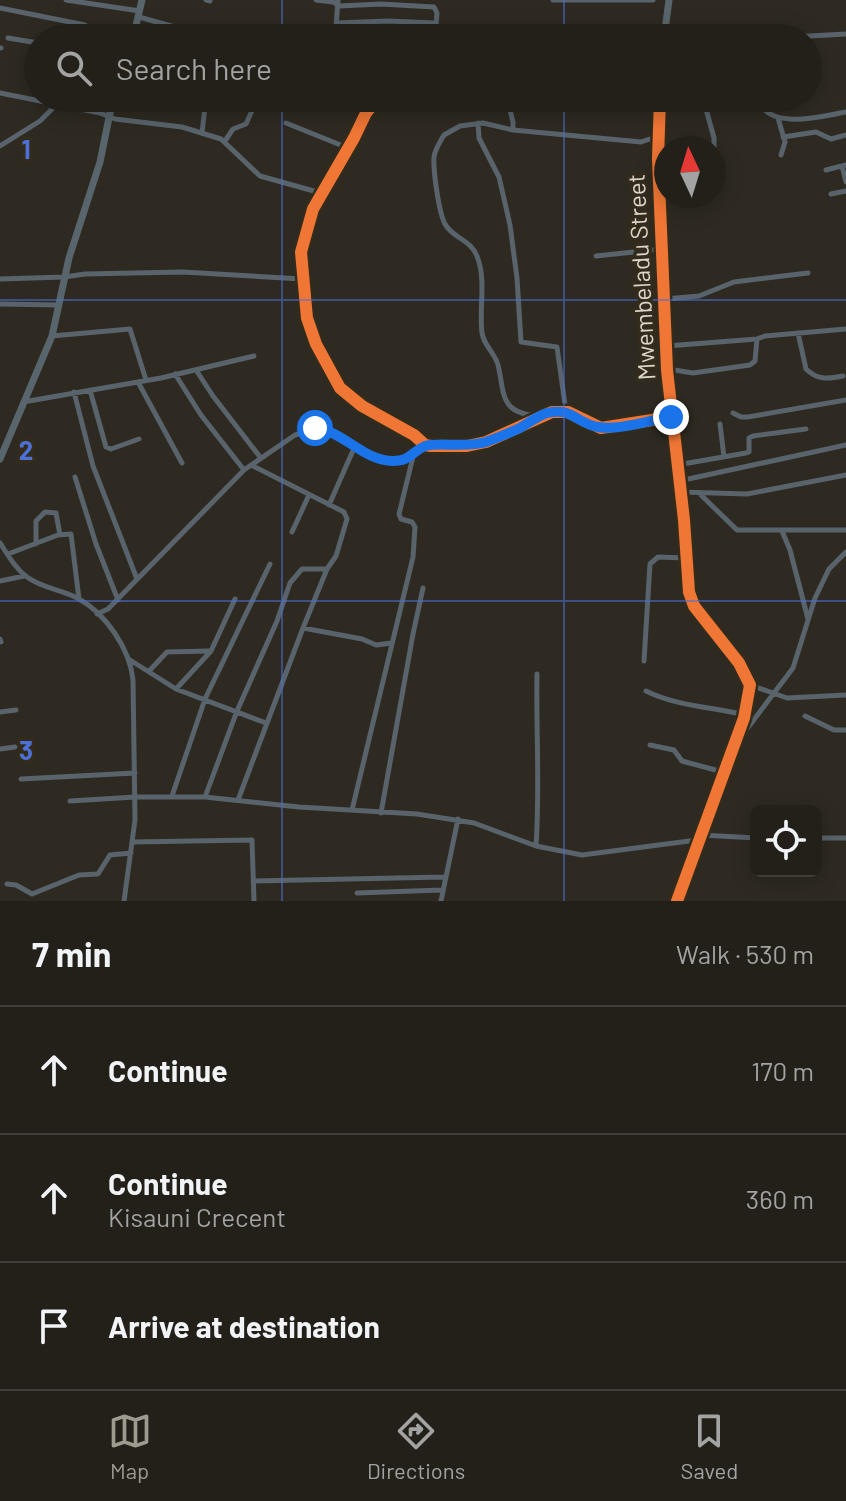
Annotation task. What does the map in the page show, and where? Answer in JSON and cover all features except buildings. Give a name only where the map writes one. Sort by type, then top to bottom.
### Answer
[{"type":"street","points":[[69,0],[89,2],[170,24]]},
{"type":"street","points":[[136,24],[142,0]]},
{"type":"street","points":[[316,0],[430,6],[436,9],[434,23],[336,23],[338,3]]},
{"type":"street","points":[[553,0],[653,0]]},
{"type":"street","points":[[666,24],[669,0]]},
{"type":"street","points":[[0,8],[80,24]]},
{"type":"street","points":[[822,35],[846,34]]},
{"type":"street","points":[[8,38],[24,41]]},
{"type":"street","points":[[0,93],[24,98]]},
{"type":"street","points":[[2,144],[49,112]]},
{"type":"street","points":[[88,112],[172,125],[225,141],[260,176],[321,193]]},
{"type":"street","points":[[0,459],[3,444],[52,336],[64,277],[100,162],[109,112]]},
{"type":"street","points":[[202,133],[204,112]]},
{"type":"street","points":[[225,141],[233,129],[246,124],[251,112]]},
{"type":"street","points":[[367,112],[321,193],[303,239],[301,258],[306,313],[311,334],[340,388],[362,406],[414,435],[426,446]]},
{"type":"street","points":[[510,112],[513,130]]},
{"type":"street","name":"Mwembeladu Street","points":[[659,112],[659,136]]},
{"type":"street","points":[[707,112],[713,136]]},
{"type":"street","points":[[769,112],[778,118],[846,112]]},
{"type":"street","points":[[778,118],[785,147],[781,155]]},
{"type":"street","points":[[286,123],[348,148]]},
{"type":"street","points":[[478,123],[479,138],[492,160],[504,192],[517,278],[521,342],[552,344],[558,348],[566,412]]},
{"type":"street","points":[[658,130],[653,138],[641,142],[513,130],[478,123],[444,135],[435,153],[435,176],[447,228],[471,246],[479,261],[482,332],[486,348],[497,360],[504,396],[518,412],[540,416],[566,412],[601,428],[671,417]]},
{"type":"street","points":[[783,137],[816,132],[831,139],[846,135]]},
{"type":"street","points":[[826,170],[844,165],[846,182]]},
{"type":"street","points":[[831,194],[846,191]]},
{"type":"street","name":"Mwembeladu Street","points":[[663,208],[667,369],[689,592],[694,606],[739,663],[750,685]]},
{"type":"street","points":[[596,256],[663,248]]},
{"type":"street","points":[[0,279],[183,272],[302,279]]},
{"type":"street","points":[[665,299],[699,296],[734,282],[808,273]]},
{"type":"street","points":[[0,304],[59,305]]},
{"type":"street","points":[[52,336],[130,329],[146,380]]},
{"type":"street","points":[[667,346],[846,329]]},
{"type":"street","points":[[798,333],[803,361],[809,372],[823,379],[843,376]]},
{"type":"street","points":[[667,369],[693,373],[752,365],[757,339]]},
{"type":"street","points":[[22,402],[138,382],[254,356]]},
{"type":"street","points":[[196,370],[260,457]]},
{"type":"street","points":[[175,374],[201,415],[244,470]]},
{"type":"street","points":[[138,382],[182,463]]},
{"type":"street","points":[[90,390],[106,447],[111,449],[139,439]]},
{"type":"street","points":[[74,392],[93,466],[137,579]]},
{"type":"street","points":[[733,413],[748,417],[846,400]]},
{"type":"street","points":[[97,614],[118,600],[244,470],[295,435],[315,428],[325,429],[375,458],[406,460],[426,446],[467,446],[486,442],[540,416]]},
{"type":"street","points":[[720,424],[724,457]]},
{"type":"street","points":[[676,466],[749,452],[748,440],[753,436],[806,429]]},
{"type":"street","points":[[679,481],[846,445]]},
{"type":"street","points":[[329,505],[355,446]]},
{"type":"street","points":[[352,811],[415,542],[414,524],[399,516],[413,457]]},
{"type":"street","points":[[238,800],[303,628],[327,569],[336,556],[347,519],[344,512],[251,465]]},
{"type":"street","points":[[681,492],[747,494],[846,475]]},
{"type":"street","points":[[75,477],[118,600]]},
{"type":"street","points":[[701,494],[737,530],[846,530]]},
{"type":"street","points":[[292,532],[309,495]]},
{"type":"street","points":[[36,544],[36,521],[45,512],[56,513],[60,535]]},
{"type":"street","points":[[782,531],[808,620]]},
{"type":"street","points":[[8,554],[69,533],[72,536],[79,599]]},
{"type":"street","points":[[0,543],[25,576],[79,599],[97,614],[130,659],[176,689],[266,723]]},
{"type":"street","points":[[734,746],[789,675],[798,659],[808,620],[829,569],[846,552]]},
{"type":"street","points":[[644,661],[650,564],[658,557],[685,558]]},
{"type":"street","points":[[172,796],[205,699],[270,564]]},
{"type":"street","points":[[205,797],[293,577],[302,569],[327,569]]},
{"type":"street","points":[[0,581],[25,576]]},
{"type":"street","points":[[381,813],[423,588]]},
{"type":"street","points":[[176,689],[211,651],[235,599]]},
{"type":"street","points":[[303,628],[362,639],[376,645],[392,643]]},
{"type":"street","points":[[150,670],[167,652],[211,651]]},
{"type":"street","points":[[124,901],[135,797],[130,659]]},
{"type":"street","points":[[536,846],[540,795],[537,674]]},
{"type":"street","points":[[677,901],[745,715],[750,685],[787,698],[846,695]]},
{"type":"street","points":[[646,691],[693,706],[745,715]]},
{"type":"street","points":[[0,712],[16,710]]},
{"type":"street","points":[[805,716],[834,730],[846,730]]},
{"type":"street","points":[[650,745],[674,750],[682,761],[723,772]]},
{"type":"street","points":[[0,749],[15,747]]},
{"type":"street","points":[[21,779],[135,773]]},
{"type":"street","points":[[70,801],[205,797],[417,814],[458,819],[536,846],[582,855],[698,837],[750,838]]},
{"type":"street","points":[[441,901],[458,819]]},
{"type":"street","points":[[822,838],[846,838]]},
{"type":"street","points":[[132,842],[252,840],[254,901]]},
{"type":"street","points":[[7,884],[16,885],[32,894],[79,875],[98,874],[110,855],[131,853]]},
{"type":"street","points":[[253,881],[444,877]]},
{"type":"street","points":[[357,893],[442,890]]},
{"type":"cycle path","points":[[367,112],[313,209],[301,252],[307,318],[316,344],[340,388],[362,406],[431,446],[467,446],[486,442],[552,412],[568,412],[601,428],[671,417]]},
{"type":"cycle path","points":[[660,112],[658,159],[667,370],[689,592],[694,606],[739,663],[750,685],[744,718],[677,901]]},
{"type":"route","points":[[315,428],[325,429],[375,458],[394,461],[409,459],[426,446],[467,446],[486,442],[552,412],[568,412],[601,428],[671,417]]}]
